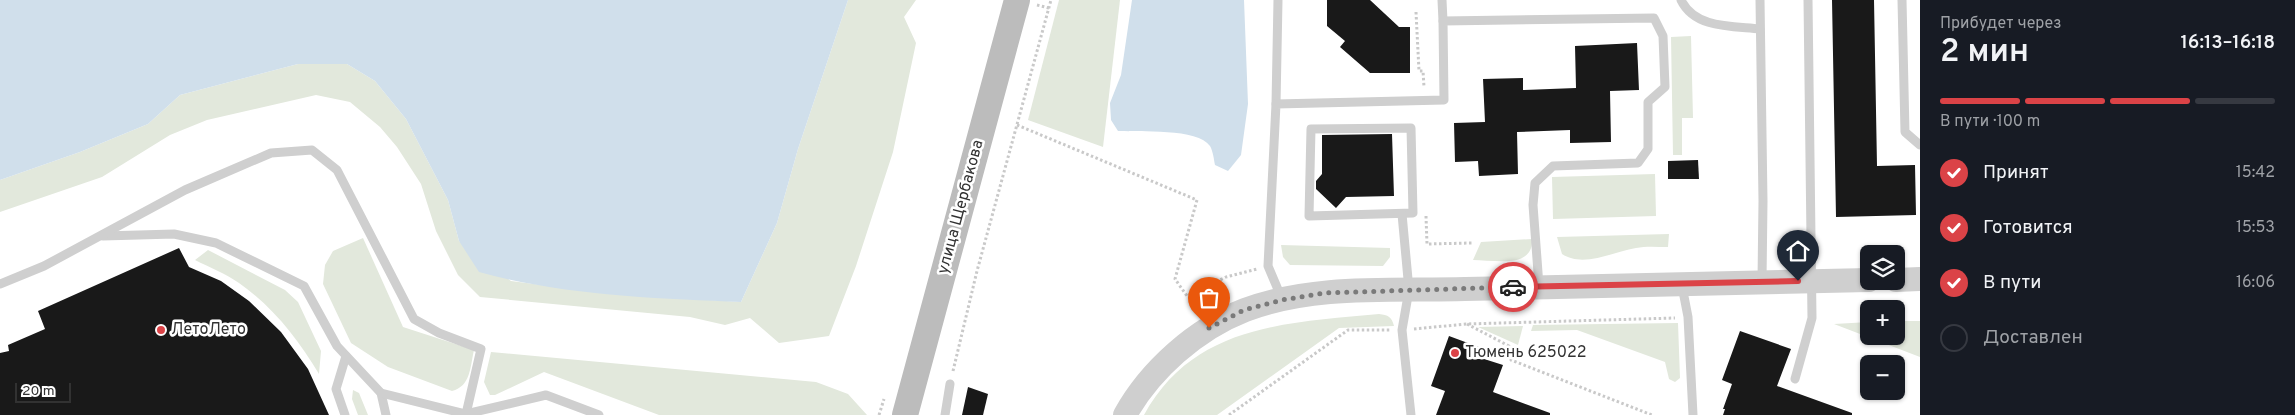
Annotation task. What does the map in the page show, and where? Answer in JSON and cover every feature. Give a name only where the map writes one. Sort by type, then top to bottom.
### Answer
[{"type":"main road","name":"улица Щербакова","points":[[900,403],[1017,0]]},
{"type":"street","points":[[1905,280],[1920,279]]},
{"type":"street","points":[[1125,415],[1132,402],[1166,361],[1209,328],[1244,310],[1282,300],[1324,293],[1409,290],[1681,282],[1860,280]]},
{"type":"lane","points":[[1278,0],[1276,104],[1268,266],[1282,300]]},
{"type":"lane","points":[[1276,104],[1444,100],[1442,0]]},
{"type":"lane","points":[[1680,0],[1685,9],[1708,24],[1760,29]]},
{"type":"lane","points":[[1760,0],[1764,201],[1762,282]]},
{"type":"lane","points":[[1795,379],[1812,318],[1808,0]]},
{"type":"lane","points":[[1902,0],[1905,132],[1920,145]]},
{"type":"lane","points":[[1443,21],[1654,18],[1663,36],[1665,87],[1648,102],[1648,149],[1638,163],[1552,166],[1535,183],[1533,205],[1539,286]]},
{"type":"lane","points":[[1310,128],[1412,128],[1413,214],[1402,214],[1309,216],[1310,128]]},
{"type":"lane","points":[[0,284],[44,266],[185,190],[271,153],[312,150],[337,170],[414,319],[439,333],[481,349],[466,414]]},
{"type":"lane","points":[[1402,214],[1409,290],[1402,330],[1411,415]]},
{"type":"lane","points":[[100,236],[174,234],[216,243],[304,286],[337,346],[381,393],[386,415]]},
{"type":"lane","points":[[1681,282],[1688,317],[1693,415]]},
{"type":"lane","points":[[345,415],[336,388],[346,356]]},
{"type":"lane","points":[[945,415],[950,384]]},
{"type":"lane","points":[[381,393],[466,414],[546,394],[599,415]]},
{"type":"path","points":[[950,384],[977,270],[1051,0]]},
{"type":"path","points":[[1416,12],[1418,71],[1423,71],[1424,100]]},
{"type":"path","points":[[1017,125],[1197,200],[1175,279],[1187,296],[1226,277],[1268,266]]},
{"type":"path","points":[[1426,215],[1427,244],[1472,242]]},
{"type":"path","points":[[1229,415],[1348,330],[1402,330],[1466,324],[1688,317]]},
{"type":"path","points":[[1466,324],[1509,346],[1511,360],[1652,415]]},
{"type":"path","points":[[879,415],[900,403]]},
{"type":"shaded area","points":[[848,0],[916,0],[904,17],[916,43],[893,152],[856,266],[829,336],[779,343],[750,318],[725,325],[690,317],[480,297],[458,275],[436,231],[421,184],[397,147],[380,127],[350,102],[316,95],[207,120],[170,135],[102,177],[0,212],[0,180],[80,152],[148,124],[180,95],[298,64],[347,64],[375,81],[406,119],[448,200],[459,241],[511,281],[603,293],[741,302],[777,223],[798,149]]},
{"type":"shaded area","points":[[1059,0],[1120,0],[1103,147],[1028,120]]},
{"type":"shaded area","points":[[1691,36],[1693,118],[1682,118],[1682,155],[1673,155],[1671,37]]},
{"type":"shaded area","points":[[1655,174],[1656,216],[1553,219],[1552,177]]},
{"type":"shaded area","points":[[1669,234],[1668,247],[1640,247],[1598,258],[1579,260],[1562,254],[1557,237]]},
{"type":"shaded area","points":[[363,238],[403,327],[474,350],[469,375],[463,385],[452,391],[388,367],[351,343],[323,284],[325,265],[333,251]]},
{"type":"shaded area","points":[[1532,239],[1531,249],[1527,255],[1520,259],[1511,261],[1473,260],[1481,242]]},
{"type":"shaded area","points":[[1281,245],[1390,248],[1390,257],[1383,266],[1290,265],[1283,257]]},
{"type":"shaded area","points":[[208,250],[285,290],[298,302],[321,351],[319,374],[284,324],[263,302],[234,280],[195,260]]},
{"type":"shaded area","points":[[1379,314],[1389,317],[1394,326],[1339,328],[1217,415],[1144,415],[1165,385],[1189,362],[1216,345],[1246,334],[1277,326]]},
{"type":"shaded area","points":[[1905,321],[1920,321],[1920,357],[1889,345],[1905,345]]},
{"type":"shaded area","points":[[1678,323],[1680,378],[1675,382],[1669,379],[1665,362],[1577,330],[1531,331],[1533,325]]},
{"type":"shaded area","points":[[1860,323],[1860,334],[1834,324]]},
{"type":"shaded area","points":[[1523,326],[1518,345],[1478,327]]},
{"type":"shaded area","points":[[491,352],[816,382],[848,394],[867,415],[659,415],[544,372],[495,395],[490,395],[484,382]]},
{"type":"shaded area","points":[[353,390],[359,393],[368,415],[358,415],[352,399]]},
{"type":"water","points":[[0,0],[848,0],[798,149],[777,223],[741,302],[575,291],[510,280],[479,272],[459,241],[448,200],[406,119],[375,81],[347,64],[298,64],[180,95],[148,124],[80,152],[0,180]]},
{"type":"water","points":[[1132,0],[1244,0],[1248,104],[1241,155],[1228,171],[1215,165],[1210,146],[1194,136],[1153,131],[1118,131],[1111,120],[1110,103],[1121,75]]},
{"type":"building","points":[[1327,0],[1370,0],[1399,27],[1410,27],[1410,73],[1370,73],[1340,47],[1345,41],[1327,26]]},
{"type":"building","points":[[1832,0],[1874,0],[1877,166],[1915,165],[1916,215],[1836,217]]},
{"type":"building","points":[[1637,43],[1639,90],[1610,91],[1611,142],[1570,143],[1570,130],[1517,132],[1518,174],[1479,176],[1478,161],[1455,162],[1454,123],[1485,122],[1483,79],[1523,78],[1523,90],[1576,88],[1575,46]]},
{"type":"building","points":[[1392,134],[1394,196],[1346,197],[1336,208],[1316,189],[1316,181],[1322,174],[1322,135]]},
{"type":"building","points":[[1698,160],[1699,179],[1668,179],[1668,161]]},
{"type":"building","name":"ЛетоЛето","points":[[179,248],[189,267],[221,281],[249,301],[281,332],[308,369],[329,415],[0,415],[0,353],[9,351],[8,345],[45,329],[38,311]]},
{"type":"building","points":[[1740,331],[1791,349],[1777,386],[1852,413],[1852,415],[1723,415],[1725,409],[1723,409],[1732,384],[1722,380]]},
{"type":"building","points":[[1449,336],[1484,349],[1481,358],[1503,365],[1493,392],[1550,413],[1550,415],[1436,415],[1445,391],[1431,386]]},
{"type":"building","points":[[968,387],[988,394],[983,415],[962,415]]},
{"type":"way so far","points":[[1209,328],[1244,310],[1282,300],[1324,293],[1513,287]]},
{"type":"place","name":"ЛетоЛето","points":[[161,330]]},
{"type":"place","name":"Тюмень 625022","points":[[1455,353]]},
{"type":"route","points":[[1513,287],[1798,281]]}]
